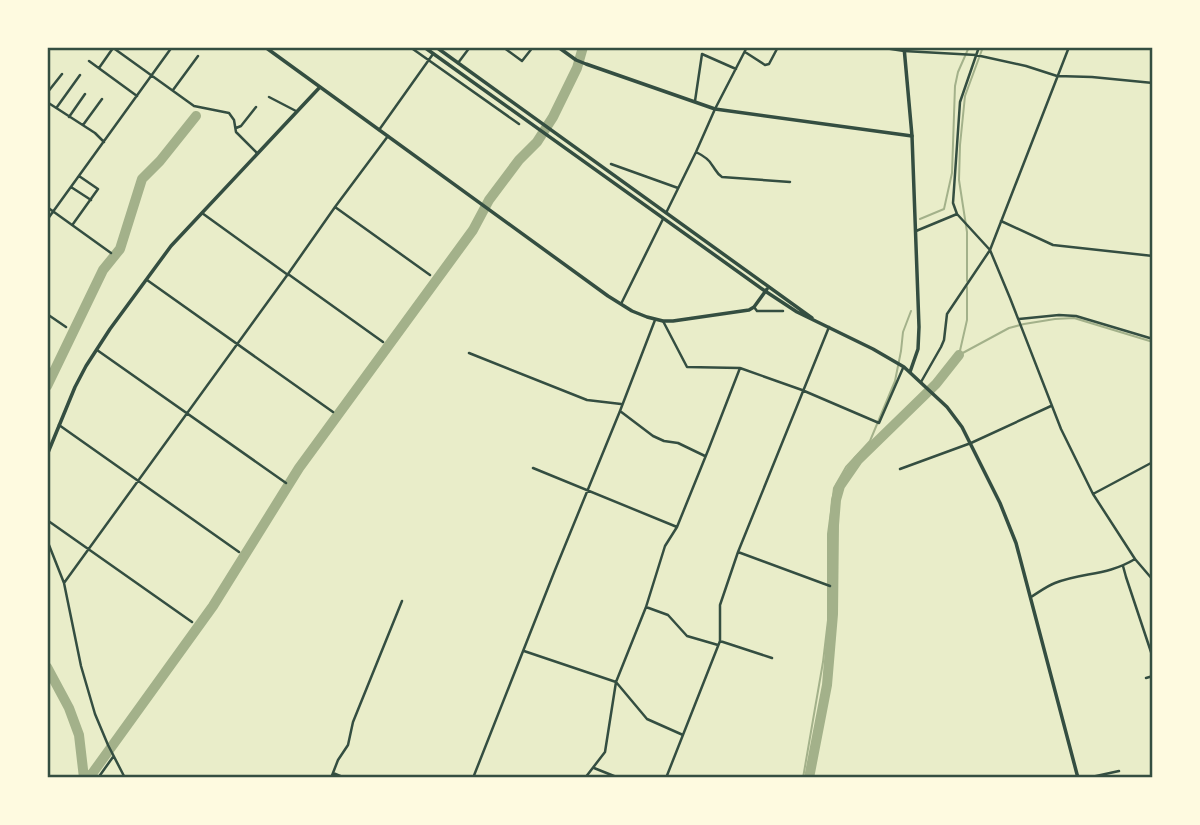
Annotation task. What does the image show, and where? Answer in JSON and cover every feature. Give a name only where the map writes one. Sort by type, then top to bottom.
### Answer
[{"type":"main road","points":[[265,47],[621,304],[639,314],[663,321],[740,313],[754,307],[769,286]]},
{"type":"main road","points":[[424,47],[765,291],[797,312],[904,367],[953,414],[971,443],[1016,543],[1078,778]]},
{"type":"main road","points":[[436,47],[817,321]]},
{"type":"main road","points":[[558,47],[586,64],[715,108],[912,136]]},
{"type":"main road","points":[[904,49],[912,136],[919,341],[917,357],[910,373]]},
{"type":"main road","points":[[47,455],[75,387],[97,350],[171,246],[320,87]]},
{"type":"street","points":[[47,220],[172,47]]},
{"type":"street","points":[[410,47],[519,124]]},
{"type":"street","points":[[458,63],[470,47]]},
{"type":"street","points":[[503,47],[522,61],[533,47]]},
{"type":"street","points":[[666,213],[747,47]]},
{"type":"street","points":[[745,52],[765,65],[769,64],[778,47]]},
{"type":"street","points":[[878,47],[976,55],[1057,76],[1153,83]]},
{"type":"street","points":[[979,47],[960,102],[953,203],[957,214],[990,250],[1051,406],[1093,494],[1135,559],[1153,580]]},
{"type":"street","points":[[921,382],[941,348],[947,314],[990,250],[1069,47]]},
{"type":"street","points":[[99,68],[115,48],[194,107],[229,113],[234,120],[236,132],[257,153]]},
{"type":"street","points":[[379,130],[433,54]]},
{"type":"street","points":[[695,102],[702,54],[736,69]]},
{"type":"street","points":[[173,92],[198,56]]},
{"type":"street","points":[[89,61],[137,96]]},
{"type":"street","points":[[47,93],[62,74]]},
{"type":"street","points":[[56,108],[80,75]]},
{"type":"street","points":[[69,117],[85,94]]},
{"type":"street","points":[[269,97],[296,111]]},
{"type":"street","points":[[82,126],[102,99]]},
{"type":"street","points":[[47,102],[95,133],[104,142]]},
{"type":"street","points":[[236,128],[241,126],[256,107]]},
{"type":"street","points":[[64,583],[388,136]]},
{"type":"street","points":[[696,152],[709,161],[722,177],[790,181]]},
{"type":"street","points":[[611,164],[678,188]]},
{"type":"street","points":[[72,225],[98,189],[79,176]]},
{"type":"street","points":[[71,187],[91,200]]},
{"type":"street","points":[[47,207],[111,253]]},
{"type":"street","points":[[335,207],[430,275]]},
{"type":"street","points":[[202,213],[383,342]]},
{"type":"street","points":[[916,231],[957,214]]},
{"type":"street","points":[[621,304],[663,219]]},
{"type":"street","points":[[1001,221],[1053,245],[1153,256]]},
{"type":"street","points":[[147,280],[333,412]]},
{"type":"street","points":[[754,307],[758,311],[783,311]]},
{"type":"street","points":[[47,314],[66,327]]},
{"type":"street","points":[[1018,319],[1076,316],[1153,339]]},
{"type":"street","points":[[473,778],[655,320]]},
{"type":"street","points":[[663,321],[687,367],[740,368],[803,390],[879,423],[904,367]]},
{"type":"street","points":[[666,778],[719,643],[720,605],[738,552],[829,327]]},
{"type":"street","points":[[97,350],[286,483]]},
{"type":"street","points":[[469,353],[587,400],[623,404]]},
{"type":"street","points":[[585,778],[605,752],[616,682],[646,607],[665,546],[677,527],[740,368]]},
{"type":"street","points":[[900,469],[971,443],[1051,406]]},
{"type":"street","points":[[620,411],[653,436],[678,443],[706,457]]},
{"type":"street","points":[[59,425],[239,552]]},
{"type":"street","points":[[1093,494],[1150,463]]},
{"type":"street","points":[[533,468],[677,527]]},
{"type":"street","points":[[47,520],[192,622]]},
{"type":"street","points":[[47,540],[64,583],[94,714],[125,778]]},
{"type":"street","points":[[738,552],[830,586]]},
{"type":"street","points":[[1031,597],[1054,583],[1123,566],[1135,559]]},
{"type":"street","points":[[1123,566],[1153,658]]},
{"type":"street","points":[[1147,573],[1153,569]]},
{"type":"street","points":[[331,778],[348,745],[353,722],[402,601]]},
{"type":"street","points":[[646,607],[668,615],[687,636],[772,658]]},
{"type":"street","points":[[524,651],[616,682],[647,719],[683,735]]},
{"type":"street","points":[[1146,678],[1153,676]]},
{"type":"street","points":[[98,778],[113,757]]},
{"type":"street","points":[[594,768],[619,778]]},
{"type":"street","points":[[1087,778],[1119,771]]},
{"type":"street","points":[[333,773],[345,778]]},
{"type":"waterway","points":[[89,778],[213,606],[299,468],[473,230],[489,200],[519,160],[537,142],[553,117],[577,68],[583,47]]},
{"type":"waterway","points":[[920,219],[944,209],[952,173],[955,86],[969,47]]},
{"type":"waterway","points":[[967,281],[967,232],[959,180],[960,145],[965,96],[983,47]]},
{"type":"waterway","points":[[47,386],[103,270],[120,249],[142,179],[196,116]]},
{"type":"waterway","points":[[959,355],[967,320],[967,287]]},
{"type":"waterway","points":[[803,778],[828,620],[828,534],[834,488],[846,467],[870,441],[895,381],[903,332],[911,311]]},
{"type":"waterway","points":[[959,355],[1009,328],[1055,319],[1074,318],[1153,342]]},
{"type":"waterway","points":[[809,778],[827,685],[833,614],[834,525],[840,486],[858,460],[936,384],[959,355]]},
{"type":"waterway","points":[[47,667],[69,708],[79,735],[84,778]]}]
